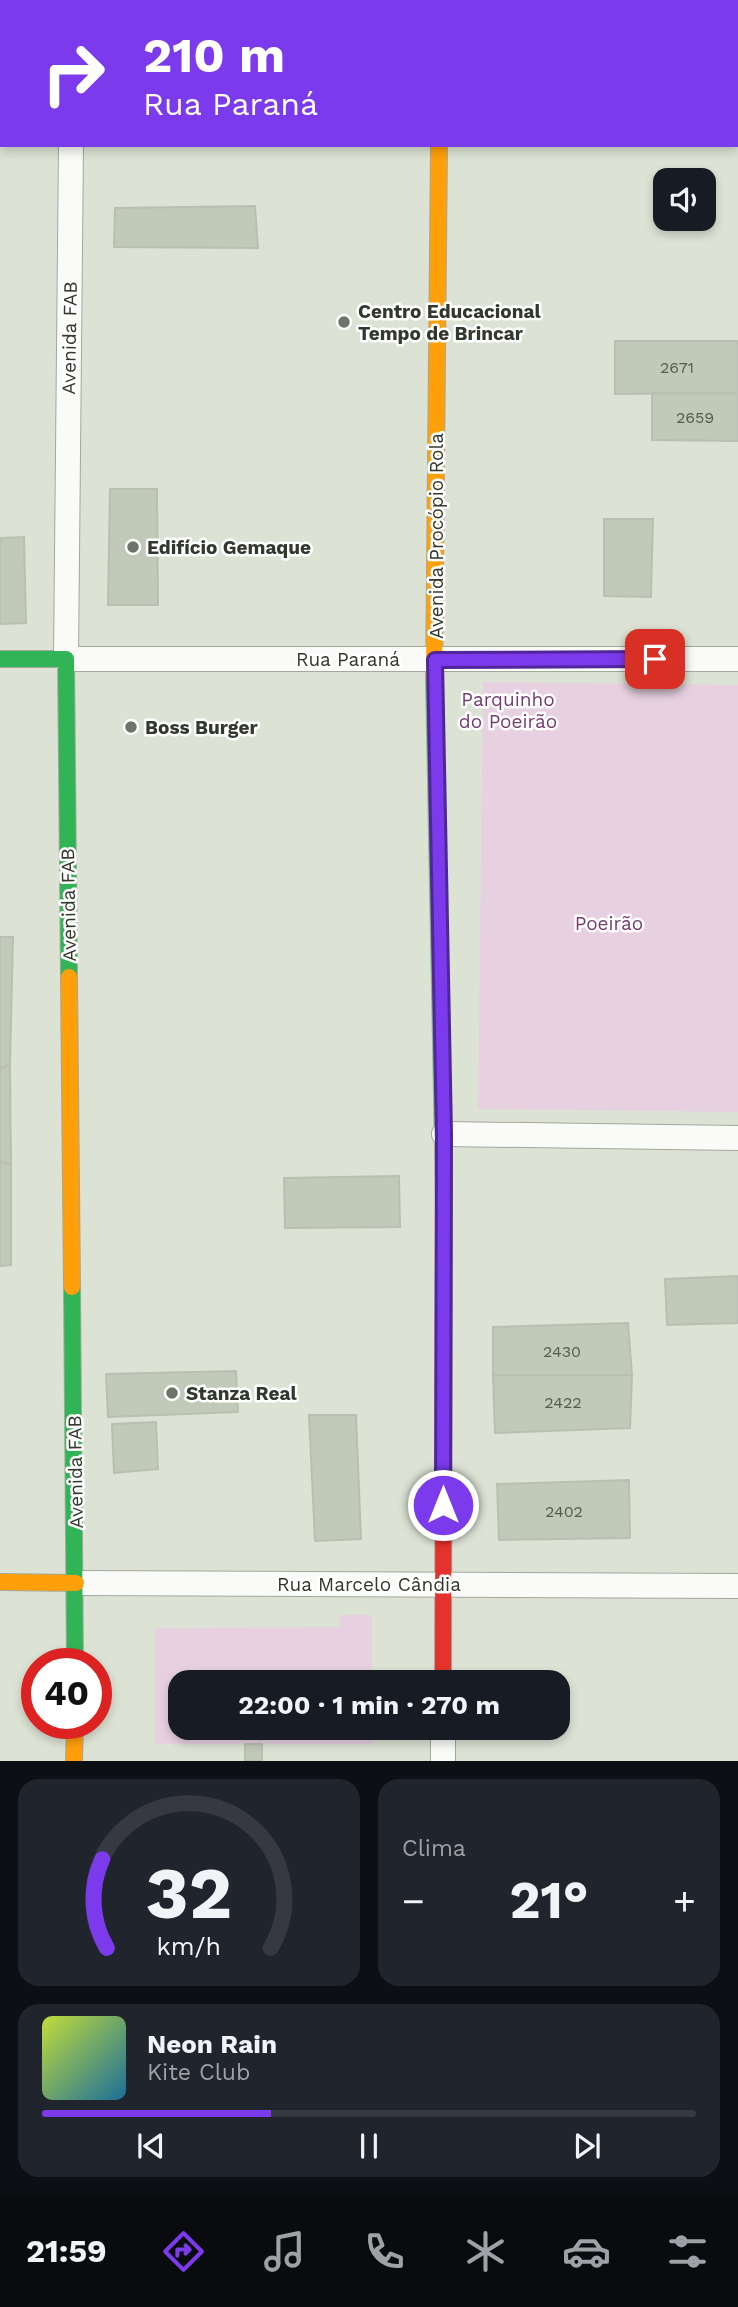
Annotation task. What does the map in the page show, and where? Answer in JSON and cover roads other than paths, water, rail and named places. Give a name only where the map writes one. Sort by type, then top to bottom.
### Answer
[{"type":"street","name":"Avenida FAB","points":[[71,147],[66,659],[75,1648]]},
{"type":"street","name":"Avenida Procópio Rola","points":[[439,147],[435,660],[444,1134],[443,1670]]},
{"type":"street","name":"Rua Paraná","points":[[0,659],[738,659]]},
{"type":"street","points":[[444,1134],[738,1138]]},
{"type":"street","name":"Rua Marcelo Cândia","points":[[0,1582],[738,1586]]},
{"type":"street","points":[[74,1761],[75,1739]]},
{"type":"street","points":[[443,1740],[443,1761]]},
{"type":"place","name":"Centro Educacional Tempo de Brincar","points":[[344,322]]},
{"type":"place","name":"Edifício Gemaque","points":[[133,547]]},
{"type":"place","name":"Boss Burger","points":[[131,727]]},
{"type":"place","name":"Stanza Real","points":[[172,1393]]},
{"type":"park label","name":"Parquinho do Poeirão","points":[[508,710]]},
{"type":"park label","name":"Poeirão","points":[[609,923]]}]
